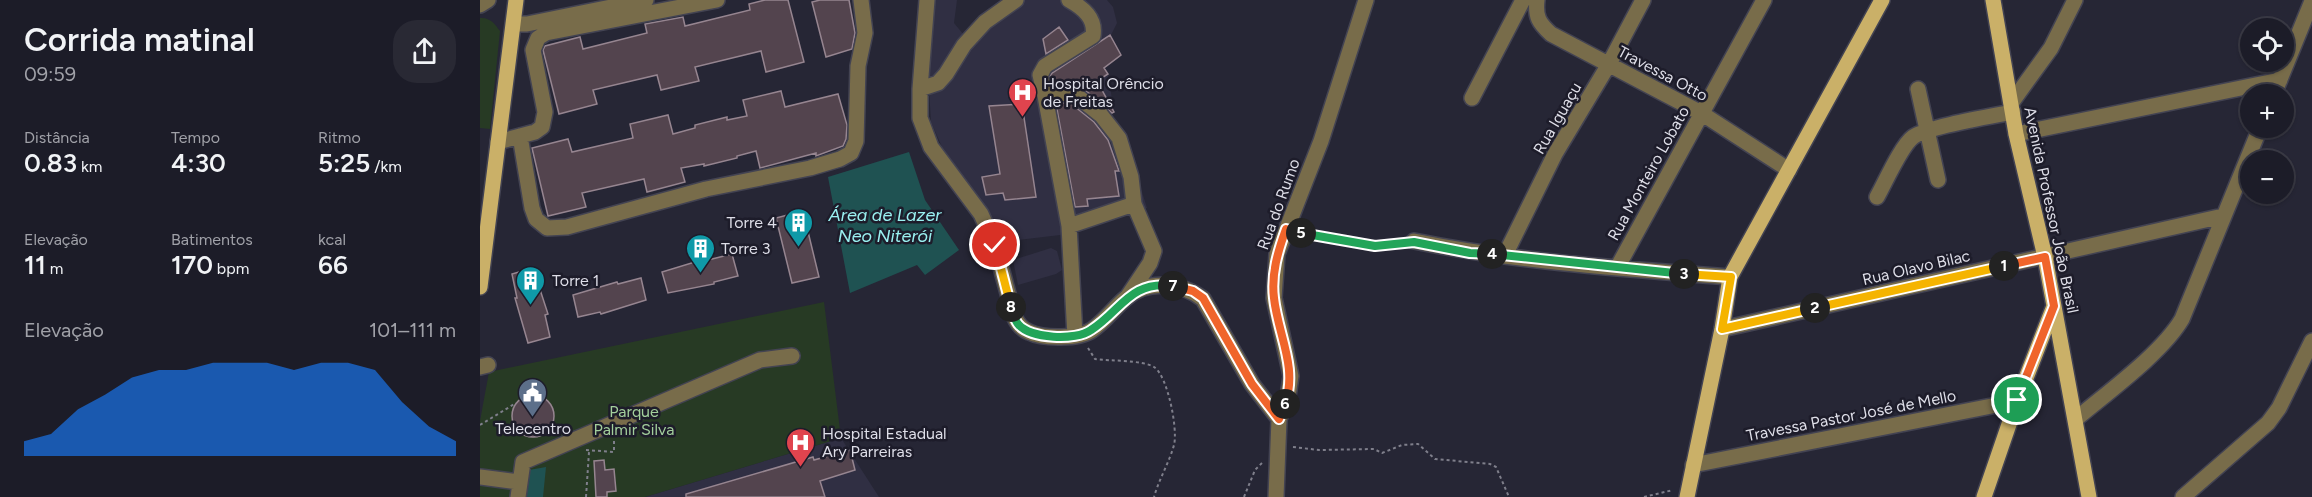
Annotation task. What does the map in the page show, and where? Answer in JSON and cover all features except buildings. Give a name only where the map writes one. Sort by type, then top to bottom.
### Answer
[{"type":"main road","points":[[480,287],[515,24],[516,0]]},
{"type":"main road","points":[[1688,492],[1731,277],[1882,0]]},
{"type":"main road","name":"Avenida Professor João Brasil","points":[[1993,0],[2016,134],[2045,257],[2089,497]]},
{"type":"main road","points":[[1984,497],[2017,400],[2054,306]]},
{"type":"street","points":[[480,5],[488,0]]},
{"type":"street","points":[[515,24],[527,24],[645,0]]},
{"type":"street","points":[[498,142],[535,132],[542,127],[544,112],[533,50],[538,38],[546,33],[717,0]]},
{"type":"street","points":[[520,136],[532,208],[536,219],[547,228],[567,227],[706,189],[810,168],[840,159],[851,153],[856,141],[858,66],[865,33],[861,0]]},
{"type":"street","points":[[927,0],[920,89],[920,118],[925,135],[931,147],[981,214],[995,245],[1018,325],[1029,333],[1048,336],[1077,335],[1090,331],[1128,296],[1153,258],[1154,250],[1134,204],[1125,153],[1110,125],[1072,92],[1045,96]]},
{"type":"street","points":[[920,89],[938,83],[964,45],[985,22],[1016,0]]},
{"type":"street","points":[[1069,0],[1089,16],[1094,25],[1093,36],[1042,70],[1040,75],[1069,226],[1077,335]]},
{"type":"street","name":"Rua do Rumo","points":[[1276,497],[1279,419],[1288,396],[1291,376],[1274,298],[1277,254],[1321,141],[1366,0]]},
{"type":"street","points":[[1472,98],[1523,0]]},
{"type":"street","name":"Travessa Otto","points":[[1537,0],[1536,13],[1539,24],[1551,34],[1701,113],[1789,170]]},
{"type":"street","name":"Rua Iguaçu","points":[[1505,255],[1555,154],[1609,64],[1642,0]]},
{"type":"street","name":"Rua Monteiro Lobato","points":[[1617,268],[1764,0]]},
{"type":"street","points":[[1877,197],[1914,135],[2013,107],[2051,48],[2075,0]]},
{"type":"street","points":[[2278,84],[2312,1]]},
{"type":"street","points":[[2016,134],[2280,80]]},
{"type":"street","points":[[1918,89],[1938,180]]},
{"type":"street","points":[[2076,419],[2132,372],[2176,330],[2256,138]]},
{"type":"street","points":[[1069,226],[1134,204]]},
{"type":"street","name":"Rua Olavo Bilac","points":[[1722,329],[2223,216]]},
{"type":"street","points":[[1414,242],[1470,253],[1731,277]]},
{"type":"street","points":[[1128,296],[1151,286],[1167,285],[1193,291],[1203,298],[1252,384],[1279,419]]},
{"type":"street","points":[[2183,497],[2268,423],[2279,408],[2312,341]]},
{"type":"street","points":[[480,477],[519,489],[523,462],[760,360],[792,356]]},
{"type":"street","name":"Travessa Pastor José de Mello","points":[[1693,465],[2017,400]]},
{"type":"path","points":[[1286,229],[1375,246],[1414,242]]},
{"type":"path","points":[[1077,335],[1095,359],[1152,366],[1160,373],[1173,411],[1175,444],[1158,480],[1154,497]]},
{"type":"path","points":[[480,425],[516,403]]},
{"type":"path","points":[[1244,497],[1255,470],[1278,445],[1319,450],[1374,448],[1382,453],[1402,445],[1418,444],[1435,459],[1490,464],[1496,467],[1509,497]]},
{"type":"path","points":[[586,497],[589,451]]},
{"type":"path","points":[[1644,497],[1688,492]]},
{"type":"shaded area","name":"Hospital Orêncio de Freitas","points":[[933,0],[957,0],[954,23],[963,34],[980,16],[1005,0],[1107,0],[1113,7],[1117,23],[1111,35],[1121,55],[1104,68],[1108,74],[1114,112],[1111,114],[1131,157],[1147,208],[1060,235],[1001,242],[984,206],[942,147],[931,122],[928,73]]},
{"type":"shaded area","points":[[1051,248],[1057,251],[1062,270],[1056,274],[1018,285],[1013,260]]},
{"type":"shaded area","name":"Hospital Estadual Ary Parreiras","points":[[841,438],[879,497],[645,497]]},
{"type":"green space","points":[[480,18],[489,20],[500,31],[490,129],[480,128]]},
{"type":"green space","name":"Parque Palmir Silva","points":[[824,302],[841,438],[645,497],[480,497],[480,421],[489,372]]},
{"type":"water","name":"Área de Lazer Neo Niterói","points":[[909,152],[925,200],[959,250],[925,275],[917,265],[850,293],[828,177]]},
{"type":"water","points":[[546,467],[543,497],[526,497],[529,470]]},
{"type":"place","name":"Hospital Orêncio de Freitas","points":[[1022,118]]},
{"type":"place","name":"Torre 4","points":[[798,248]]},
{"type":"place","name":"Torre 3","points":[[700,274]]},
{"type":"place","name":"Torre 1","points":[[531,306]]},
{"type":"place","name":"Telecentro","points":[[533,418]]},
{"type":"place","name":"Hospital Estadual Ary Parreiras","points":[[801,468]]},
{"type":"route","points":[[995,245],[1014,316],[1018,325],[1029,333],[1048,336],[1080,335],[1090,331],[1106,318],[1128,296],[1151,286],[1179,286],[1193,291],[1203,298],[1214,314],[1252,384],[1279,419],[1288,396],[1291,376],[1274,298],[1277,254],[1286,229],[1375,246],[1414,242],[1470,253],[1731,277],[1722,329],[2045,257],[2054,306],[2017,400]]}]
